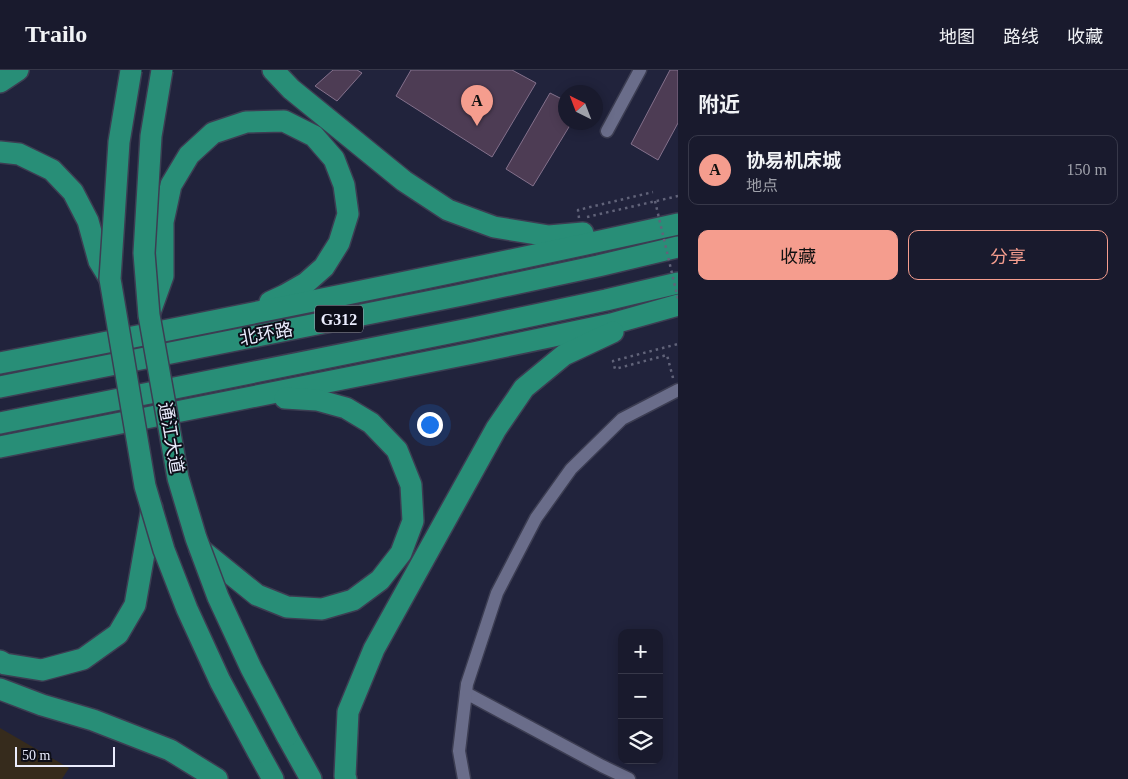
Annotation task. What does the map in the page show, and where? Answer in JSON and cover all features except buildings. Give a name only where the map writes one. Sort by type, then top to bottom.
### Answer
[{"type":"highway","points":[[0,82],[18,70]]},
{"type":"highway","name":"通江大道","points":[[131,70],[119,142],[110,279],[145,486],[164,550],[187,609],[220,681],[274,779]]},
{"type":"highway","name":"通江大道","points":[[162,70],[151,136],[144,253],[149,315],[178,478],[200,549],[218,597],[251,668],[311,779]]},
{"type":"highway","points":[[273,70],[291,88],[396,174],[448,210],[494,227],[549,236],[669,225]]},
{"type":"highway","points":[[149,315],[163,276],[163,222],[171,185],[189,155],[213,133],[246,122],[284,122],[314,136],[334,159],[344,185],[348,214],[339,243],[324,267],[306,283],[239,316]]},
{"type":"highway","points":[[0,152],[19,154],[52,170],[73,192],[88,221],[99,260],[110,279]]},
{"type":"highway","points":[[0,363],[239,316],[669,225]]},
{"type":"highway","name":"北环路","points":[[0,387],[462,295],[678,247]]},
{"type":"highway","name":"北环路","points":[[0,423],[469,329],[678,283]]},
{"type":"highway","points":[[0,447],[611,324],[678,305]]},
{"type":"highway","points":[[346,779],[348,712],[374,649],[496,429],[524,388],[564,355],[656,311]]},
{"type":"highway","points":[[0,356],[28,357]]},
{"type":"highway","points":[[200,549],[257,595],[287,607],[322,609],[353,600],[380,580],[401,553],[413,521],[411,485],[397,450],[371,423],[346,408],[317,400],[253,397]]},
{"type":"highway","points":[[0,458],[31,441]]},
{"type":"highway","points":[[0,661],[5,664],[42,670],[83,659],[118,634],[135,605],[152,508]]},
{"type":"highway","points":[[0,689],[42,705],[93,720],[170,750],[217,779]]},
{"type":"street","points":[[607,130],[640,70]]},
{"type":"street","points":[[464,779],[459,751],[468,684],[497,593],[536,518],[571,469],[622,419],[677,390]]},
{"type":"street","points":[[466,693],[593,762],[629,779]]},
{"type":"street","points":[[113,728],[200,779]]},
{"type":"path","points":[[653,192],[578,210],[580,218],[678,196]]},
{"type":"path","points":[[655,201],[678,299]]},
{"type":"path","points":[[677,390],[667,355],[615,369],[613,361],[678,344]]},
{"type":"shaded area","points":[[0,728],[69,768],[62,779],[0,779]]},
{"type":"place","name":"协易机床城","points":[[477,126]]}]
